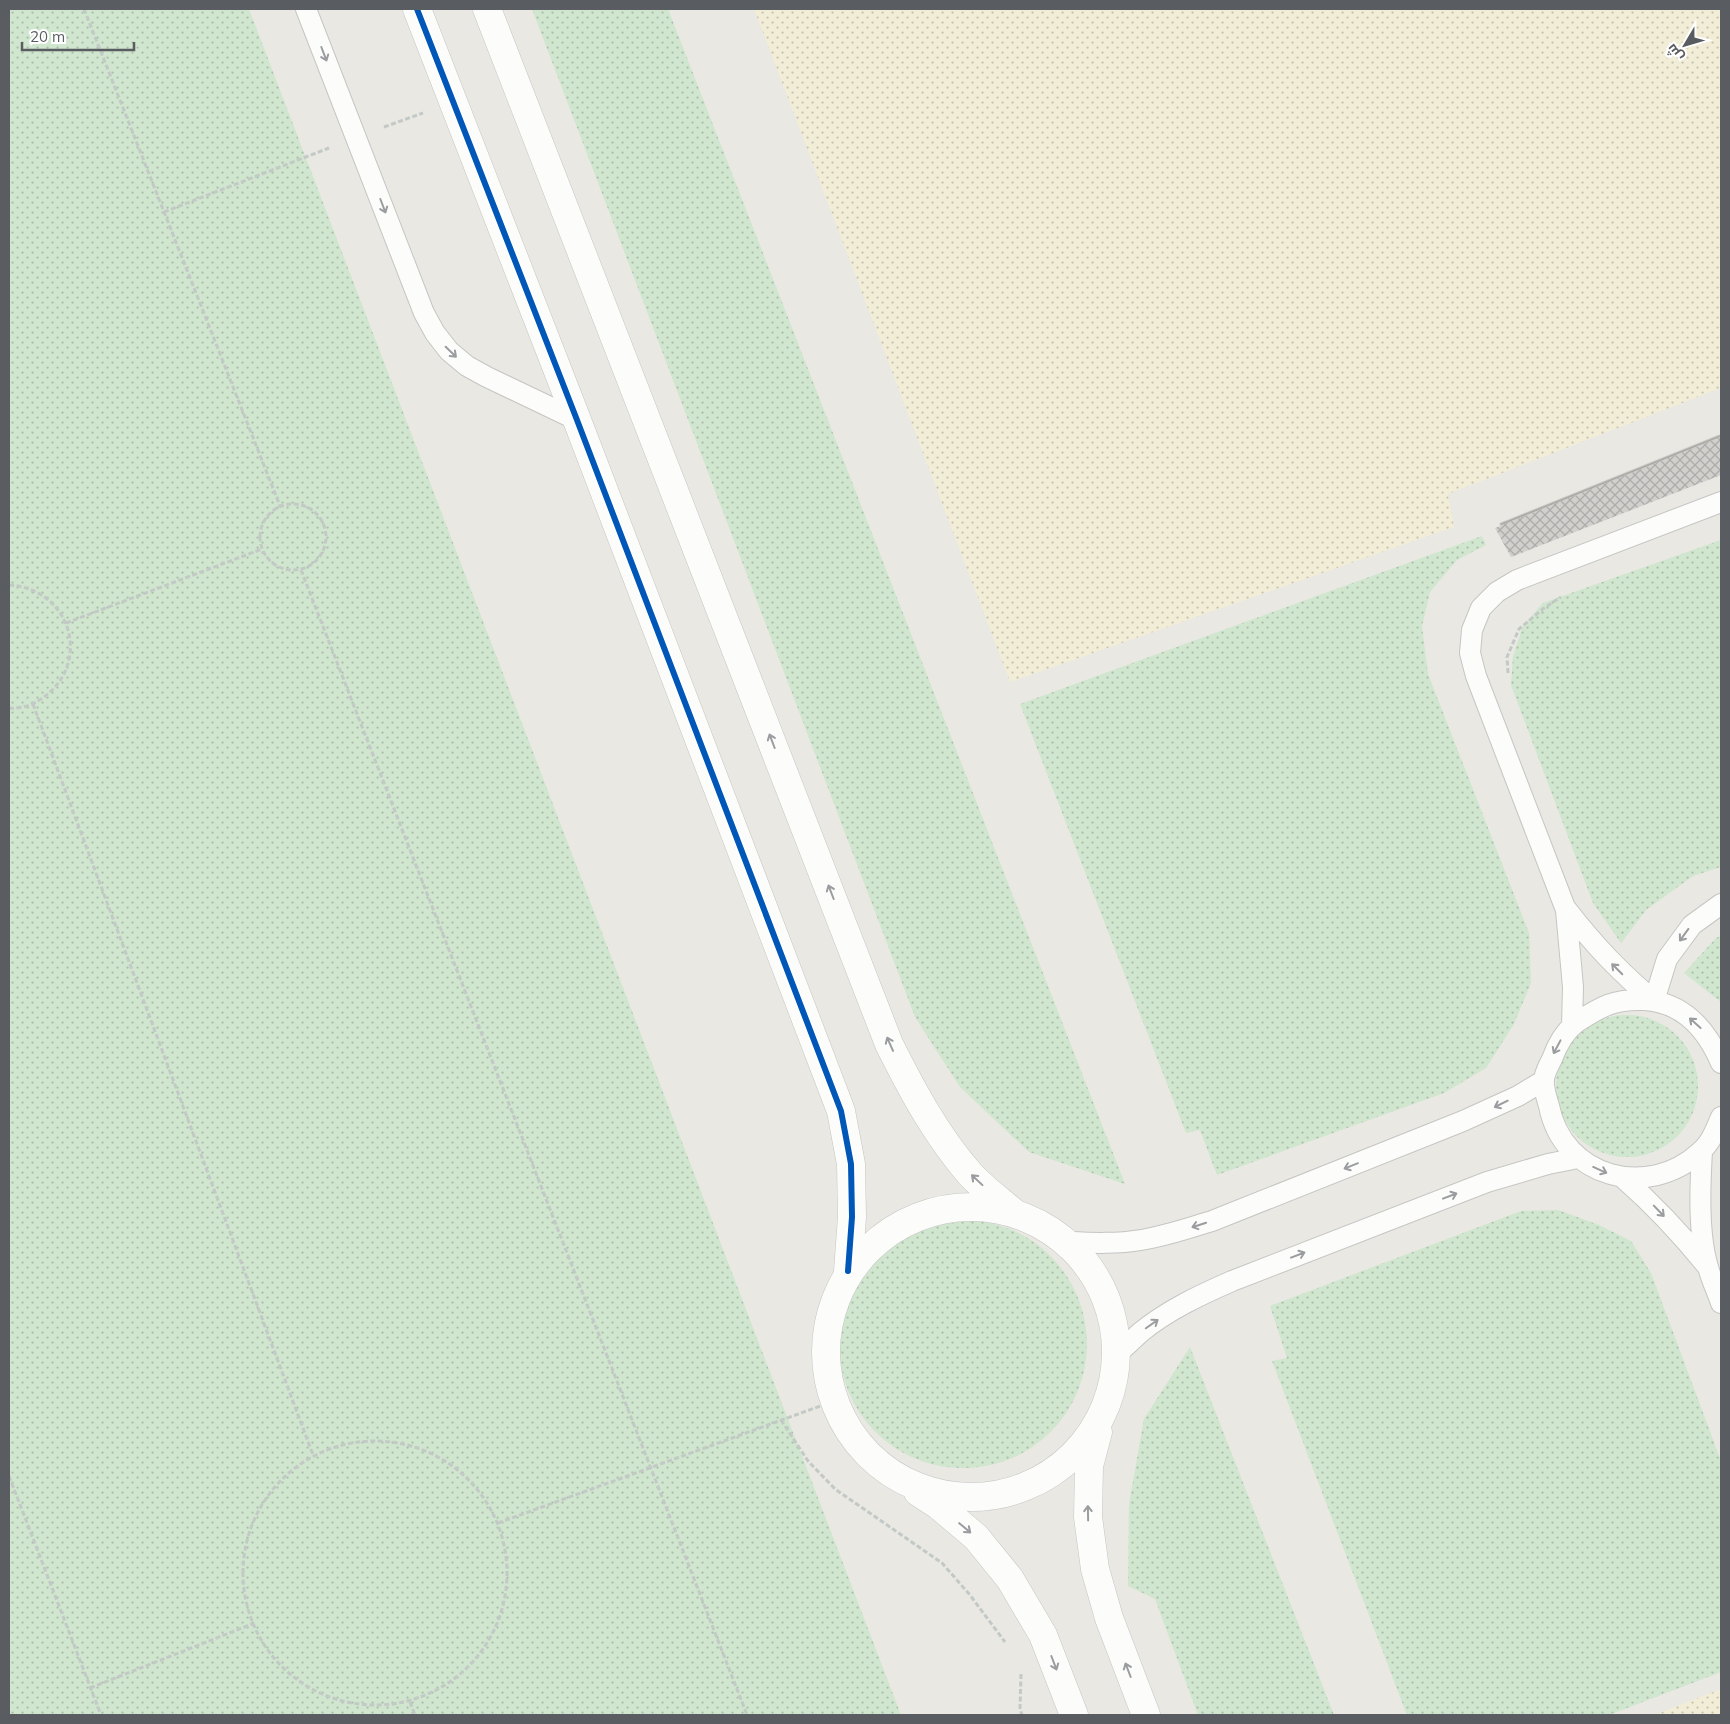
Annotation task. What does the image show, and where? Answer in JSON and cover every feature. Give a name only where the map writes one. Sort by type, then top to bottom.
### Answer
[{"type":"street","points":[[417,9],[577,420],[841,1110],[852,1164],[852,1217],[848,1271]]},
{"type":"street","points":[[487,9],[889,1044],[912,1090],[939,1134],[971,1175],[1013,1212]]},
{"type":"street","points":[[1074,1715],[1043,1635],[1010,1579],[976,1537],[938,1505],[884,1469],[862,1450],[845,1426],[834,1401],[825,1356],[830,1312],[848,1271],[872,1243],[904,1221],[939,1209],[976,1206],[1013,1212],[1034,1220],[1068,1242],[1100,1285],[1113,1318],[1115,1356],[1113,1386],[1102,1415],[1089,1466],[1088,1517],[1095,1568],[1108,1618],[1146,1715]]},
{"type":"street","points":[[884,1469],[922,1489],[963,1498],[1006,1494],[1046,1478],[1078,1451],[1102,1415]]},
{"type":"lane","points":[[306,9],[424,313],[440,339],[449,351],[473,370],[577,420]]},
{"type":"lane","points":[[1572,1026],[1573,987],[1566,910],[1476,676],[1470,653],[1472,630],[1482,608],[1497,592],[1517,580],[1721,502]]},
{"type":"lane","points":[[1654,1001],[1667,959],[1692,925],[1721,904]]},
{"type":"lane","points":[[1566,910],[1592,943],[1622,974],[1654,1001]]},
{"type":"lane","points":[[1712,1144],[1686,1164],[1670,1172],[1651,1177],[1623,1178],[1595,1168],[1578,1158],[1562,1140],[1551,1118],[1544,1081],[1555,1050],[1572,1026],[1602,1006],[1627,999],[1654,1001],[1678,1010],[1698,1024],[1713,1044],[1721,1063]]},
{"type":"lane","points":[[1068,1242],[1105,1243],[1142,1240],[1212,1221],[1463,1121],[1518,1096],[1544,1081]]},
{"type":"lane","points":[[1721,1117],[1700,1190],[1707,1266],[1721,1303]]},
{"type":"lane","points":[[1115,1356],[1141,1332],[1169,1312],[1200,1295],[1232,1281],[1487,1182],[1532,1168],[1578,1158]]},
{"type":"lane","points":[[1623,1178],[1670,1223],[1707,1266]]},
{"type":"path","points":[[84,9],[280,506]]},
{"type":"path","points":[[164,212],[453,101]]},
{"type":"path","points":[[299,504],[315,511],[325,527],[326,545],[317,561],[301,570],[285,570],[271,562],[262,549],[260,532],[267,516],[280,506],[299,504]]},
{"type":"path","points":[[66,623],[262,549]]},
{"type":"path","points":[[301,570],[747,1715]]},
{"type":"path","points":[[9,585],[34,590],[53,603],[66,623],[71,642],[69,661],[62,679],[49,694],[33,704],[14,709],[9,708]]},
{"type":"path","points":[[1509,674],[1507,657],[1519,629],[1544,608],[1565,595]]},
{"type":"path","points":[[33,704],[313,1455]]},
{"type":"path","points":[[498,1523],[834,1401]]},
{"type":"path","points":[[781,1420],[808,1461],[836,1488],[942,1563],[986,1614],[1010,1649]]},
{"type":"path","points":[[355,1441],[400,1442],[441,1457],[475,1486],[498,1523],[508,1567],[503,1612],[483,1652],[451,1684],[410,1702],[362,1706],[317,1693],[279,1664],[252,1624],[242,1576],[250,1528],[275,1485],[313,1455],[355,1441]]},
{"type":"path","points":[[9,1476],[101,1715]]},
{"type":"path","points":[[90,1688],[252,1624]]},
{"type":"path","points":[[1018,1666],[1021,1675],[1020,1709],[1022,1715]]},
{"type":"path","points":[[410,1702],[415,1715]]},
{"type":"green space","points":[[9,9],[249,9],[901,1715],[9,1715]]},
{"type":"green space","points":[[532,9],[668,9],[1125,1184],[1029,1152],[960,1087],[915,1017]]},
{"type":"green space","points":[[1482,536],[1486,545],[1457,560],[1430,592],[1422,626],[1428,674],[1529,933],[1531,983],[1514,1024],[1486,1068],[1444,1093],[1217,1175],[1200,1130],[1186,1133],[1020,704]]},
{"type":"green space","points":[[1721,540],[1721,867],[1693,876],[1646,910],[1621,943],[1593,903],[1511,685],[1513,656],[1523,626],[1543,603]]},
{"type":"green space","points":[[1721,936],[1721,1002],[1684,973],[1716,938]]},
{"type":"green space","points":[[1627,1015],[1641,1016],[1654,1020],[1677,1036],[1693,1059],[1697,1072],[1697,1100],[1693,1113],[1677,1136],[1654,1152],[1641,1156],[1627,1157],[1613,1156],[1600,1152],[1577,1136],[1561,1113],[1557,1100],[1556,1086],[1557,1072],[1561,1059],[1577,1036],[1600,1020],[1613,1016]]},
{"type":"green space","points":[[1558,1210],[1599,1225],[1631,1241],[1651,1273],[1721,1461],[1721,1672],[1609,1715],[1407,1715],[1272,1361],[1287,1358],[1270,1306],[1521,1211]]},
{"type":"green space","points":[[951,1220],[975,1220],[999,1225],[1022,1234],[1051,1256],[1073,1285],[1078,1296],[1085,1320],[1087,1344],[1085,1368],[1078,1392],[1073,1403],[1051,1432],[1022,1454],[1011,1459],[975,1468],[951,1468],[927,1463],[904,1454],[884,1440],[867,1423],[853,1403],[844,1380],[839,1356],[839,1332],[844,1308],[853,1285],[867,1265],[884,1248],[904,1234],[927,1225]]},
{"type":"green space","points":[[1190,1347],[1334,1715],[1198,1715],[1155,1599],[1128,1586],[1129,1504],[1144,1419]]},
{"type":"sand","points":[[754,9],[1721,9],[1721,388],[1448,494],[1454,527],[1010,682]]},
{"type":"sand","points":[[1721,1689],[1721,1715],[1654,1715]]},
{"type":"building","points":[[1721,437],[1721,475],[1511,557],[1495,528]]},
{"type":"cycle path","points":[[417,9],[577,420],[841,1111],[851,1164],[852,1217],[848,1271]]}]
